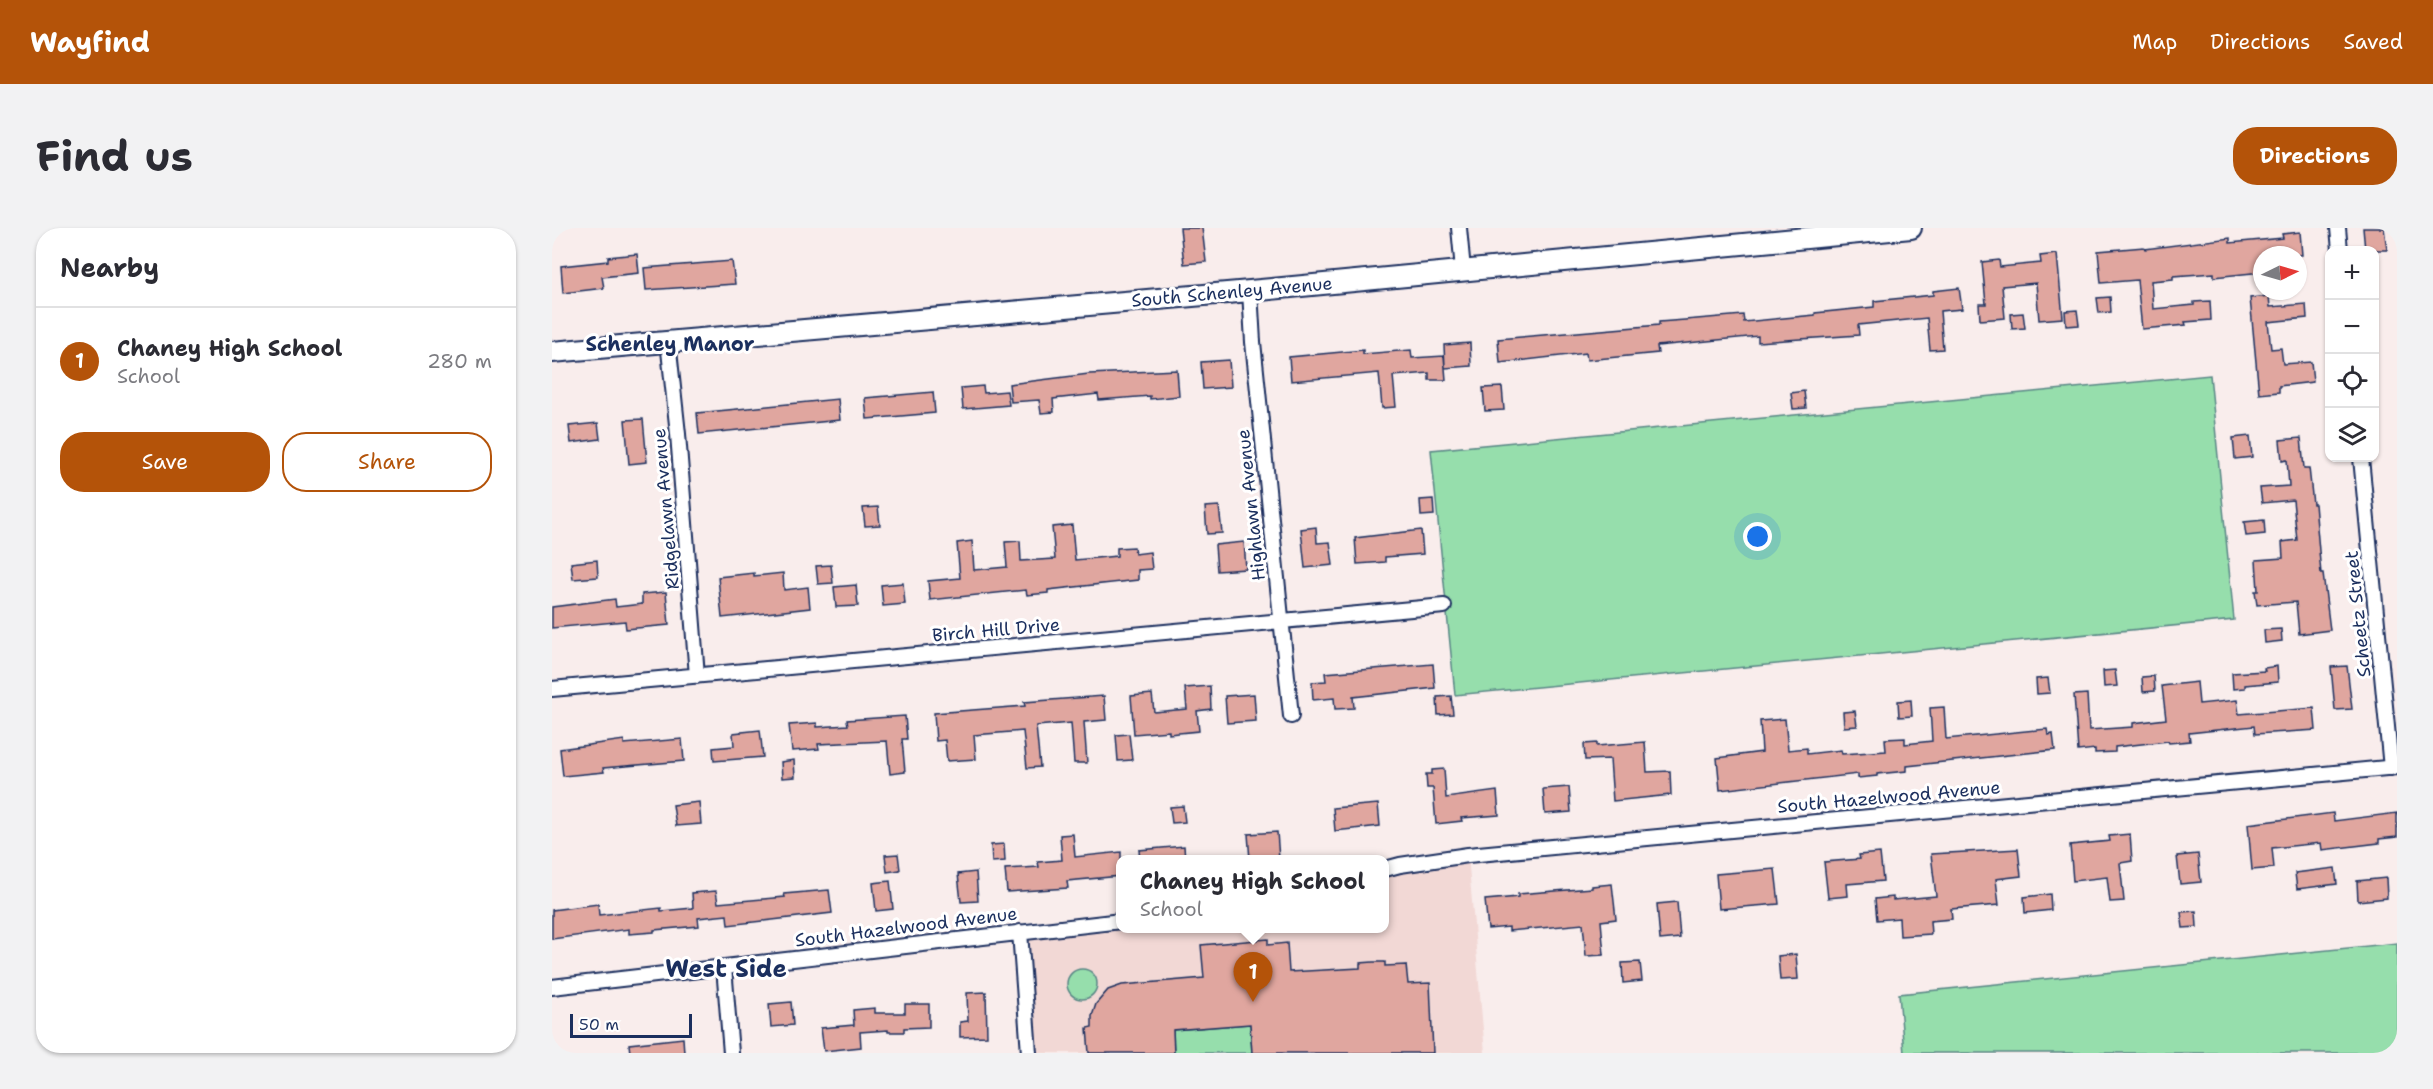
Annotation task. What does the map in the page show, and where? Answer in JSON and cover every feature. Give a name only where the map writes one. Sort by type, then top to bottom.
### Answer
[{"type":"street","points":[[1459,228],[1463,270]]},
{"type":"street","name":"South Schenley Avenue","points":[[552,352],[1250,291],[1911,228]]},
{"type":"street","points":[[2338,228],[2340,246]]},
{"type":"street","name":"Highlawn Avenue","points":[[1250,291],[1253,342],[1291,716]]},
{"type":"street","name":"Ridgelawn Avenue","points":[[668,341],[678,434],[697,676]]},
{"type":"street","name":"Scheetz Street","points":[[2361,462],[2394,768]]},
{"type":"street","name":"Birch Hill Drive","points":[[552,689],[1281,623],[1444,606]]},
{"type":"street","name":"South Hazelwood Avenue","points":[[1389,868],[1454,856],[2394,768]]},
{"type":"street","name":"South Hazelwood Avenue","points":[[552,987],[1116,922]]},
{"type":"street","points":[[1020,932],[1029,1053]]},
{"type":"street","points":[[724,967],[730,1053]]},
{"type":"shaded area","points":[[1468,855],[1485,1053],[1029,1053],[1020,932],[1116,922],[1116,933],[1389,933],[1389,868]]},
{"type":"green space","points":[[2210,375],[2234,620],[1455,695],[1431,450]]},
{"type":"green space","points":[[2397,943],[2397,1053],[1904,1053],[1899,994]]},
{"type":"green space","points":[[1082,969],[1093,973],[1097,984],[1093,995],[1082,999],[1071,995],[1067,984],[1071,973]]},
{"type":"green space","points":[[1250,1024],[1252,1053],[1174,1053],[1173,1030]]},
{"type":"building","points":[[1180,228],[1202,228],[1206,262],[1184,264]]},
{"type":"building","points":[[2363,228],[2384,228],[2387,250],[2379,250],[2379,246],[2365,246]]},
{"type":"building","points":[[2300,232],[2301,246],[2253,246],[2253,273],[2214,277],[2214,273],[2173,276],[2173,279],[2151,281],[2153,309],[2210,301],[2211,320],[2142,329],[2137,280],[2101,283],[2098,251],[2144,247],[2145,249],[2230,238],[2230,243],[2283,238],[2282,234]]},
{"type":"building","points":[[637,254],[639,273],[602,277],[604,288],[563,293],[561,266],[608,261],[608,257]]},
{"type":"building","points":[[2057,254],[2063,318],[2039,320],[2036,283],[2002,286],[2005,318],[1980,320],[1979,304],[1986,304],[1982,262],[1999,260],[2000,267],[2041,263],[2040,256]]},
{"type":"building","points":[[732,261],[735,284],[646,290],[644,268]]},
{"type":"building","points":[[1959,288],[1962,309],[1940,311],[1943,349],[1930,350],[1927,318],[1858,325],[1859,335],[1758,342],[1758,336],[1657,346],[1658,353],[1587,360],[1586,353],[1500,363],[1498,339],[1743,315],[1744,322],[1815,315],[1815,313],[1874,307],[1874,301],[1933,295],[1933,291]]},
{"type":"building","points":[[2110,297],[2111,312],[2099,313],[2097,298]]},
{"type":"building","points":[[2250,298],[2269,300],[2270,307],[2306,304],[2307,318],[2268,322],[2271,349],[2281,348],[2283,364],[2311,362],[2313,382],[2279,386],[2279,392],[2259,394]]},
{"type":"building","points":[[2077,310],[2079,325],[2066,326],[2065,311]]},
{"type":"building","points":[[2023,313],[2025,328],[2012,329],[2011,314]]},
{"type":"building","points":[[1470,343],[1471,366],[1445,368],[1444,345]]},
{"type":"building","points":[[1363,350],[1363,354],[1411,350],[1412,358],[1444,356],[1446,380],[1429,380],[1429,373],[1393,376],[1396,407],[1382,408],[1379,373],[1291,381],[1289,357]]},
{"type":"building","points":[[1229,360],[1231,387],[1203,389],[1201,362]]},
{"type":"building","points":[[1177,370],[1179,396],[1099,400],[1098,394],[1053,399],[1054,412],[1041,413],[1039,400],[1011,402],[1009,384],[1089,374]]},
{"type":"building","points":[[983,386],[984,393],[1007,391],[1009,405],[963,409],[961,388]]},
{"type":"building","points":[[1502,387],[1504,410],[1485,411],[1483,388]]},
{"type":"building","points":[[1804,391],[1806,408],[1793,409],[1791,393]]},
{"type":"building","points":[[933,392],[935,413],[867,419],[865,398]]},
{"type":"building","points":[[838,399],[840,420],[699,434],[697,413]]},
{"type":"building","points":[[643,419],[647,462],[629,464],[625,420]]},
{"type":"building","points":[[598,423],[600,439],[571,443],[569,426]]},
{"type":"building","points":[[2250,436],[2252,457],[2235,459],[2233,438]]},
{"type":"building","points":[[2301,438],[2304,468],[2309,468],[2313,504],[2315,504],[2321,574],[2323,574],[2330,630],[2299,634],[2296,602],[2257,605],[2255,591],[2258,591],[2256,560],[2283,558],[2282,542],[2297,540],[2293,500],[2262,503],[2260,488],[2289,486],[2287,460],[2282,461],[2280,440]]},
{"type":"building","points":[[1433,499],[1434,515],[1421,516],[1420,500]]},
{"type":"building","points":[[1219,506],[1222,533],[1207,534],[1205,507]]},
{"type":"building","points":[[878,507],[880,525],[865,526],[863,508]]},
{"type":"building","points":[[2264,520],[2265,534],[2246,536],[2244,522]]},
{"type":"building","points":[[1072,525],[1075,560],[1117,556],[1117,548],[1134,547],[1135,554],[1150,552],[1152,569],[1138,570],[1138,580],[1048,590],[1048,593],[1027,595],[1026,590],[930,600],[928,581],[960,578],[957,543],[972,541],[974,570],[1007,567],[1005,542],[1020,541],[1021,561],[1055,559],[1052,527]]},
{"type":"building","points":[[1316,527],[1317,543],[1330,542],[1333,565],[1305,568],[1301,529]]},
{"type":"building","points":[[1421,530],[1423,554],[1385,557],[1385,562],[1357,564],[1355,538]]},
{"type":"building","points":[[1244,542],[1246,569],[1217,571],[1215,545]]},
{"type":"building","points":[[597,560],[598,577],[573,579],[571,563]]},
{"type":"building","points":[[831,565],[833,583],[818,584],[816,566]]},
{"type":"building","points":[[754,573],[754,576],[783,573],[784,590],[808,587],[810,608],[722,618],[718,577]]},
{"type":"building","points":[[903,583],[905,604],[883,606],[881,585]]},
{"type":"building","points":[[856,585],[858,606],[836,607],[834,587]]},
{"type":"building","points":[[666,592],[669,625],[626,629],[625,621],[552,628],[552,607],[615,599],[616,607],[642,604],[642,594]]},
{"type":"building","points":[[2281,629],[2282,641],[2265,643],[2264,630]]},
{"type":"building","points":[[1433,664],[1435,688],[1353,697],[1354,708],[1335,709],[1334,698],[1313,700],[1312,682],[1326,681],[1325,673]]},
{"type":"building","points":[[2277,666],[2278,682],[2245,685],[2245,688],[2233,689],[2232,673],[2265,671],[2264,668]]},
{"type":"building","points":[[2347,666],[2352,709],[2335,710],[2331,667]]},
{"type":"building","points":[[2115,670],[2117,686],[2104,687],[2103,671]]},
{"type":"building","points":[[2154,676],[2155,691],[2143,692],[2142,677]]},
{"type":"building","points":[[2048,678],[2050,693],[2037,694],[2036,679]]},
{"type":"building","points":[[2197,682],[2199,704],[2237,700],[2239,714],[2314,708],[2316,730],[2255,734],[2254,726],[2189,733],[2190,741],[2115,747],[2115,752],[2095,753],[2095,749],[2078,751],[2074,695],[2087,694],[2089,730],[2133,727],[2133,723],[2166,719],[2162,686]]},
{"type":"building","points":[[1210,686],[1211,709],[1197,711],[1199,731],[1134,734],[1131,696],[1152,694],[1154,712],[1187,709],[1185,688]]},
{"type":"building","points":[[1254,694],[1256,721],[1227,723],[1225,696]]},
{"type":"building","points":[[1104,696],[1106,720],[1084,722],[1087,763],[1074,763],[1071,723],[1036,726],[1040,767],[1027,768],[1023,731],[974,735],[976,759],[947,761],[945,740],[936,741],[934,713],[1025,706],[1024,702]]},
{"type":"building","points":[[1451,696],[1453,714],[1438,715],[1437,697]]},
{"type":"building","points":[[1911,700],[1912,716],[1899,717],[1898,701]]},
{"type":"building","points":[[1944,707],[1946,739],[2047,729],[2048,735],[2053,734],[2055,750],[1907,766],[1907,771],[1877,774],[1877,776],[1858,778],[1858,774],[1720,790],[1717,758],[1762,752],[1760,721],[1785,719],[1788,750],[1807,748],[1807,754],[1841,750],[1842,754],[1886,751],[1885,739],[1905,738],[1905,744],[1932,741],[1930,708]]},
{"type":"building","points":[[1855,711],[1857,726],[1844,727],[1843,712]]},
{"type":"building","points":[[905,716],[907,739],[902,739],[905,772],[890,774],[887,741],[818,744],[819,749],[792,751],[789,725],[817,723],[817,727],[848,725],[847,720]]},
{"type":"building","points":[[760,730],[763,757],[714,761],[713,748],[734,746],[733,733]]},
{"type":"building","points":[[1129,734],[1132,760],[1118,761],[1116,735]]},
{"type":"building","points":[[682,739],[684,761],[603,768],[604,772],[563,776],[560,749],[624,740],[624,744]]},
{"type":"building","points":[[1645,742],[1647,772],[1670,771],[1671,795],[1613,801],[1610,759],[1585,760],[1584,744],[1597,743],[1597,746]]},
{"type":"building","points":[[794,760],[795,777],[782,778],[781,762]]},
{"type":"building","points":[[1444,769],[1446,798],[1497,791],[1499,815],[1461,818],[1462,821],[1436,824],[1433,788],[1427,788],[1426,774],[1432,774],[1432,770]]},
{"type":"building","points":[[1569,787],[1571,812],[1545,814],[1543,789]]},
{"type":"building","points":[[699,802],[701,824],[676,826],[673,805]]},
{"type":"building","points":[[1378,804],[1380,826],[1335,831],[1333,808]]},
{"type":"building","points":[[1183,806],[1185,822],[1172,823],[1170,807]]},
{"type":"building","points":[[2333,813],[2334,821],[2397,813],[2397,837],[2379,839],[2379,843],[2322,850],[2321,843],[2272,848],[2274,868],[2252,870],[2248,824]]},
{"type":"building","points":[[1277,832],[1279,855],[1250,855],[1248,834]]},
{"type":"building","points":[[1073,834],[1075,857],[1121,852],[1121,855],[1116,855],[1116,876],[1067,881],[1068,888],[1007,892],[1005,869],[1039,867],[1038,862],[1062,860],[1060,835]]},
{"type":"building","points":[[2130,834],[2132,861],[2120,863],[2124,901],[2110,902],[2107,877],[2073,881],[2070,845],[2110,841],[2109,836]]},
{"type":"building","points":[[1004,844],[1005,861],[992,862],[991,845]]},
{"type":"building","points":[[1184,846],[1185,855],[1140,855],[1139,850]]},
{"type":"building","points":[[2018,849],[2021,876],[1996,879],[1999,905],[1951,909],[1952,919],[1930,921],[1931,934],[1900,936],[1899,918],[1877,920],[1875,899],[1893,897],[1893,900],[1936,896],[1931,854]]},
{"type":"building","points":[[1880,853],[1883,881],[1847,884],[1848,896],[1828,898],[1824,862],[1860,859],[1859,855]]},
{"type":"building","points":[[898,854],[900,870],[887,872],[885,855]]},
{"type":"building","points":[[2198,854],[2201,882],[2180,884],[2177,856]]},
{"type":"building","points":[[2335,868],[2337,884],[2297,889],[2295,873]]},
{"type":"building","points":[[1775,869],[1779,904],[1719,909],[1716,874]]},
{"type":"building","points":[[976,872],[978,901],[961,902],[958,874]]},
{"type":"building","points":[[2386,878],[2387,898],[2358,901],[2357,881]]},
{"type":"building","points":[[890,881],[893,909],[876,911],[873,883]]},
{"type":"building","points":[[1612,884],[1616,919],[1601,921],[1604,955],[1586,956],[1583,924],[1509,931],[1509,927],[1488,929],[1485,900],[1518,897],[1518,894],[1592,888],[1592,886]]},
{"type":"building","points":[[829,890],[832,913],[728,925],[727,915],[698,918],[699,926],[629,934],[629,929],[552,939],[552,910],[598,904],[599,915],[661,908],[661,911],[693,908],[692,893],[716,891],[718,903],[785,897],[784,894]]},
{"type":"building","points":[[2050,894],[2051,910],[2025,913],[2024,897]]},
{"type":"building","points":[[1677,902],[1680,938],[1660,940],[1657,904]]},
{"type":"building","points":[[2196,911],[2197,927],[2183,928],[2181,912]]},
{"type":"building","points":[[1268,939],[1268,945],[1287,943],[1289,972],[1360,968],[1360,963],[1373,962],[1385,962],[1385,966],[1406,965],[1408,984],[1430,983],[1433,1053],[1252,1053],[1250,1024],[1173,1030],[1174,1053],[1089,1053],[1087,1028],[1092,1027],[1092,1016],[1096,1004],[1108,990],[1122,985],[1204,978],[1201,945]]},
{"type":"building","points":[[1796,954],[1798,979],[1780,980],[1778,956]]},
{"type":"building","points":[[1640,962],[1642,981],[1623,983],[1622,963]]},
{"type":"building","points":[[986,992],[987,1036],[960,1037],[960,1022],[968,1021],[967,993]]},
{"type":"building","points":[[791,1002],[793,1025],[771,1027],[769,1004]]},
{"type":"building","points":[[905,1004],[929,1004],[929,1027],[904,1028],[904,1032],[888,1032],[888,1030],[860,1032],[861,1047],[824,1051],[821,1028],[854,1025],[853,1010],[875,1008],[875,1013],[905,1013]]},
{"type":"building","points":[[683,1038],[684,1053],[630,1053],[629,1044]]},
{"type":"place","name":"Chaney High School","points":[[1253,1002]]},
{"type":"district","name":"Schenley Manor","points":[[670,344]]},
{"type":"district","name":"West Side","points":[[726,969]]}]
